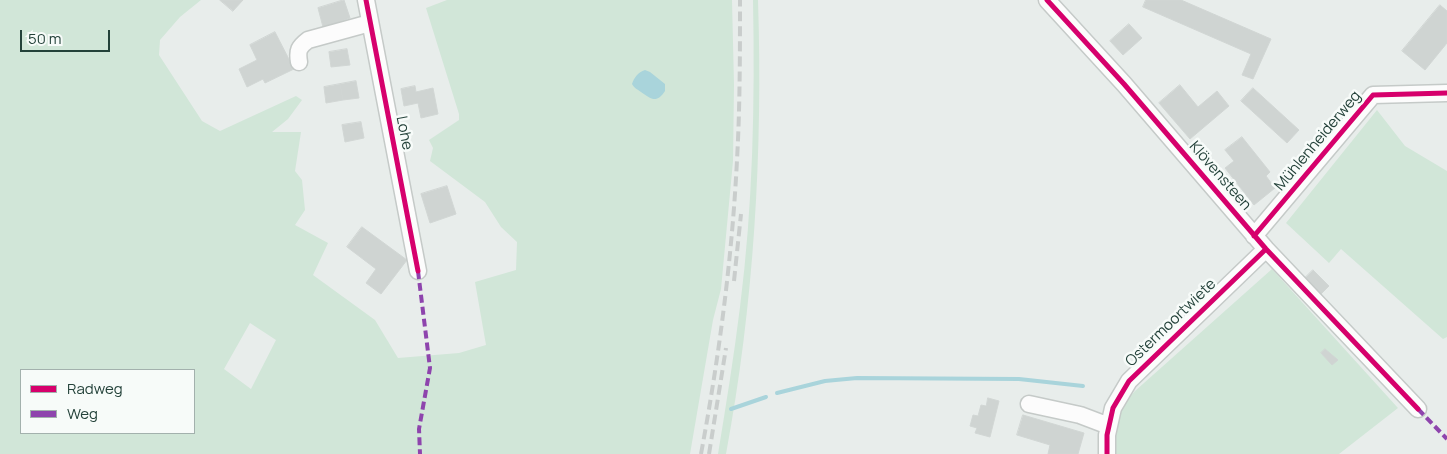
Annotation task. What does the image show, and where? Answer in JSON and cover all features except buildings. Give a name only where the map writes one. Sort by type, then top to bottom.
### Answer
[{"type":"street","name":"Lohe","points":[[366,0],[418,271]]},
{"type":"street","name":"Klövensteen","points":[[1047,0],[1124,84],[1254,236],[1418,410]]},
{"type":"street","points":[[298,62],[297,52],[300,46],[308,40],[370,23]]},
{"type":"street","name":"Mühlenheiderweg","points":[[1254,236],[1373,95],[1447,94]]},
{"type":"street","name":"Ostermoortwiete","points":[[1107,454],[1113,408],[1129,380],[1266,249]]},
{"type":"street","points":[[1029,404],[1080,415],[1110,426]]},
{"type":"green space","points":[[0,0],[201,0],[180,17],[160,40],[159,55],[202,121],[220,131],[296,96],[302,100],[288,119],[272,132],[301,132],[295,171],[302,180],[305,210],[295,225],[328,243],[313,275],[375,320],[398,358],[459,353],[486,345],[475,282],[516,270],[517,242],[501,227],[485,202],[430,161],[433,148],[429,140],[459,120],[459,114],[426,8],[447,0],[732,0],[733,161],[721,289],[713,320],[690,454],[0,454]],"holes":[[[250,323],[276,340],[251,389],[224,369]]]},
{"type":"green space","points":[[753,0],[758,0],[759,114],[750,285],[736,398],[726,454],[718,454],[738,325],[748,231],[754,77]]},
{"type":"green space","points":[[1377,110],[1405,146],[1447,171],[1447,337],[1443,339],[1341,249],[1329,263],[1286,223]]},
{"type":"green space","points":[[1272,269],[1398,408],[1339,454],[1115,454],[1117,420],[1128,399]]},
{"type":"water","points":[[645,70],[665,84],[665,91],[657,99],[648,97],[632,84],[640,72]]},
{"type":"waterway","points":[[777,393],[825,381],[857,378],[1019,379],[1083,386]]},
{"type":"waterway","points":[[731,409],[766,397]]},
{"type":"railway","points":[[701,454],[714,381],[732,234],[739,120],[740,0]]},
{"type":"railway","points":[[734,281],[741,214]]},
{"type":"railway","points":[[709,454],[726,348]]},
{"type":"marked path","points":[[418,271],[430,368],[419,429],[420,454]]},
{"type":"marked path","points":[[1418,409],[1447,439]]},
{"type":"cycle path","points":[[366,0],[418,271]]},
{"type":"cycle path","points":[[1047,0],[1124,84],[1266,249],[1418,409]]},
{"type":"cycle path","points":[[1254,236],[1373,95],[1447,93]]},
{"type":"cycle path","points":[[1107,454],[1107,435],[1113,408],[1129,381],[1266,249]]}]
